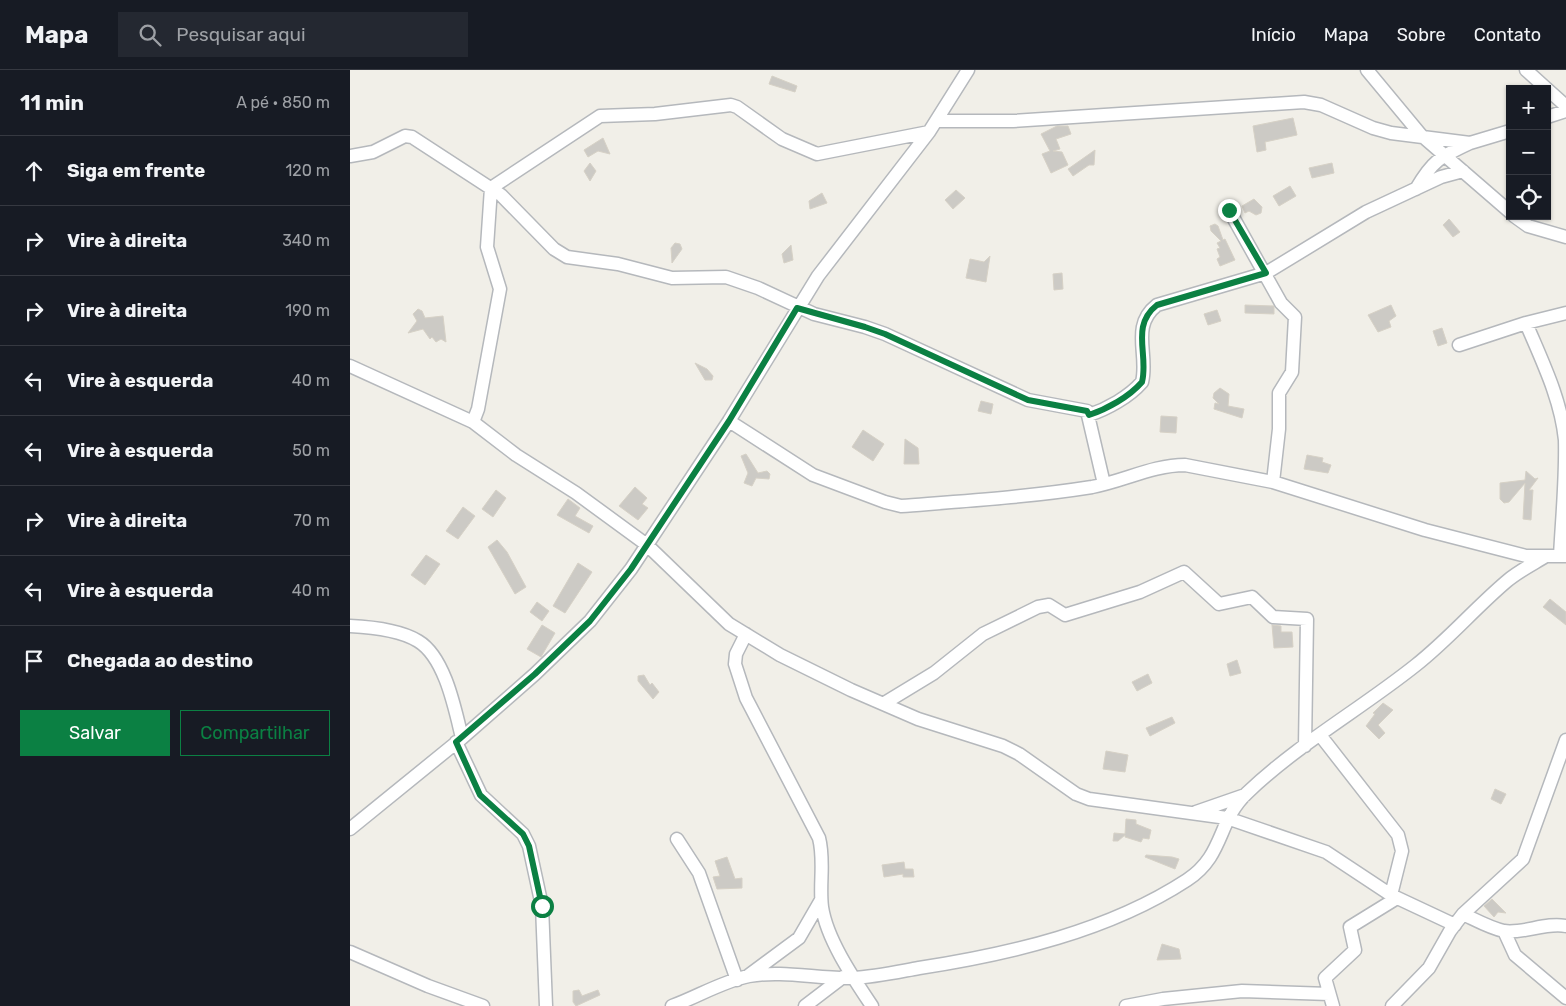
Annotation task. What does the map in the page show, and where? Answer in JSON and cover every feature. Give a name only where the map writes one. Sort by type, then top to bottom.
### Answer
[{"type":"street","points":[[350,829],[459,740],[535,674],[590,621],[648,545],[729,421],[818,276],[929,132],[957,84],[968,70]]},
{"type":"street","points":[[1367,70],[1421,135],[1506,209]]},
{"type":"street","points":[[1526,70],[1543,85]]},
{"type":"street","points":[[1551,93],[1566,106]]},
{"type":"street","points":[[937,121],[1013,120],[1304,102],[1342,112],[1372,128],[1470,143]]},
{"type":"street","points":[[491,188],[600,116],[656,114],[731,105],[737,107],[782,139],[817,154],[929,132]]},
{"type":"street","points":[[1551,116],[1566,110]]},
{"type":"street","points":[[1416,189],[1432,164],[1445,154],[1470,143],[1506,132]]},
{"type":"street","points":[[350,156],[373,152],[405,136],[412,137],[502,195],[554,249],[567,257],[618,264],[672,278],[726,277],[758,288],[797,308],[885,334],[1028,400],[1087,411],[1104,484]]},
{"type":"street","points":[[1089,415],[1108,407],[1136,389],[1142,382],[1141,328],[1152,309],[1157,305],[1266,273],[1352,219],[1446,175],[1463,171]]},
{"type":"street","points":[[472,422],[478,409],[500,289],[487,247],[491,188]]},
{"type":"street","points":[[1229,210],[1282,303],[1295,317],[1292,372],[1279,393],[1279,429],[1273,482]]},
{"type":"street","points":[[1521,220],[1534,228],[1566,237]]},
{"type":"street","points":[[1458,345],[1526,323],[1566,313]]},
{"type":"street","points":[[729,421],[814,475],[885,502],[902,506],[1018,496],[1104,484],[1171,465],[1185,464],[1273,482],[1425,530],[1526,556],[1563,556],[1565,441],[1550,378],[1526,323]]},
{"type":"street","points":[[350,366],[472,422],[516,455],[576,493],[648,545],[729,624],[780,655],[918,719],[1003,746],[1019,754],[1076,794],[1089,799],[1227,818],[1326,852],[1394,897],[1455,925]]},
{"type":"street","points":[[742,978],[781,974],[847,978],[964,962],[1092,928],[1117,918],[1186,881],[1201,870],[1215,852],[1227,818],[1245,795],[1320,735],[1441,645],[1507,581],[1546,556]]},
{"type":"street","points":[[883,704],[934,673],[983,634],[1038,607],[1049,605],[1065,615],[1140,592],[1184,572],[1219,604],[1252,597],[1273,617],[1307,619],[1306,746]]},
{"type":"street","points":[[350,626],[402,634],[419,641],[432,652],[444,675],[459,740],[480,795],[523,834],[529,846],[542,906],[546,1006]]},
{"type":"street","points":[[746,634],[736,654],[735,664],[752,712],[819,838],[822,849],[821,900],[824,916],[847,978],[872,1006]]},
{"type":"street","points":[[1126,1006],[1163,998],[1258,990],[1331,1000],[1325,978],[1327,973],[1354,950],[1350,927],[1394,897],[1402,851],[1398,835],[1320,735]]},
{"type":"street","points":[[1392,1006],[1429,968],[1455,925],[1464,914],[1523,859],[1566,740]]},
{"type":"street","points":[[1194,812],[1245,795]]},
{"type":"street","points":[[677,839],[699,873],[742,978]]},
{"type":"street","points":[[672,1006],[742,978],[799,938],[821,900]]},
{"type":"street","points":[[1464,914],[1504,931],[1516,931],[1543,925],[1566,926]]},
{"type":"street","points":[[1504,931],[1515,955],[1566,998]]},
{"type":"street","points":[[350,952],[428,986],[483,1006]]},
{"type":"street","points":[[805,1006],[847,978]]},
{"type":"building","points":[[772,76],[797,86],[795,92],[769,84]]},
{"type":"building","points":[[1293,118],[1297,135],[1265,142],[1266,150],[1257,152],[1253,126]]},
{"type":"building","points":[[1057,126],[1068,126],[1071,134],[1056,139],[1060,149],[1053,151],[1062,152],[1068,165],[1051,173],[1042,154],[1050,151],[1041,134]]},
{"type":"building","points":[[603,138],[610,154],[598,151],[588,157],[584,150]]},
{"type":"building","points":[[1095,150],[1094,165],[1089,165],[1073,176],[1068,169]]},
{"type":"building","points":[[590,163],[596,171],[590,181],[584,171]]},
{"type":"building","points":[[1332,163],[1334,173],[1312,178],[1309,168]]},
{"type":"building","points":[[1290,186],[1296,196],[1279,206],[1273,196]]},
{"type":"building","points":[[956,190],[965,198],[953,209],[945,200]]},
{"type":"building","points":[[822,193],[827,203],[810,209],[809,201]]},
{"type":"building","points":[[1254,199],[1262,207],[1261,213],[1256,215],[1249,211],[1245,213],[1242,206]]},
{"type":"building","points":[[1449,219],[1460,232],[1453,237],[1443,225]]},
{"type":"building","points":[[1215,224],[1218,226],[1223,240],[1225,239],[1235,260],[1220,266],[1217,259],[1220,257],[1217,249],[1220,248],[1217,243],[1221,241],[1211,231],[1210,226]]},
{"type":"building","points":[[675,243],[680,244],[682,249],[672,263],[671,248]]},
{"type":"building","points":[[791,245],[793,260],[784,263],[782,254]]},
{"type":"building","points":[[990,256],[986,282],[966,278],[970,259],[984,262]]},
{"type":"building","points":[[1062,273],[1063,289],[1054,290],[1053,274]]},
{"type":"building","points":[[1245,305],[1274,306],[1274,314],[1245,313]]},
{"type":"building","points":[[1391,305],[1396,316],[1389,321],[1391,327],[1378,332],[1368,315]]},
{"type":"building","points":[[418,309],[422,311],[425,318],[443,316],[446,342],[441,339],[436,342],[432,337],[430,339],[423,329],[408,333],[417,321],[413,314]]},
{"type":"building","points":[[1217,310],[1221,321],[1208,325],[1204,314]]},
{"type":"building","points":[[1442,328],[1447,343],[1438,346],[1433,331]]},
{"type":"building","points":[[695,363],[707,369],[713,376],[712,380],[705,380]]},
{"type":"building","points":[[1220,388],[1229,394],[1228,406],[1244,409],[1242,418],[1214,409],[1215,403],[1219,404],[1213,398],[1214,393]]},
{"type":"building","points":[[981,401],[993,404],[991,414],[978,411]]},
{"type":"building","points":[[1161,416],[1177,417],[1176,433],[1160,432]]},
{"type":"building","points":[[863,430],[884,444],[873,461],[852,447]]},
{"type":"building","points":[[905,439],[918,448],[919,464],[904,464]]},
{"type":"building","points":[[746,454],[758,473],[767,471],[770,474],[769,479],[756,478],[752,486],[744,483],[748,473],[741,456]]},
{"type":"building","points":[[1307,455],[1323,458],[1322,462],[1331,465],[1328,473],[1304,469]]},
{"type":"building","points":[[1526,471],[1535,479],[1538,478],[1529,490],[1533,490],[1531,520],[1523,519],[1525,483],[1509,502],[1504,503],[1500,499],[1500,483],[1525,480]]},
{"type":"building","points":[[635,487],[647,498],[642,504],[648,508],[638,520],[619,506]]},
{"type":"building","points":[[496,490],[506,498],[493,517],[482,509]]},
{"type":"building","points":[[568,499],[580,508],[575,516],[593,526],[589,533],[557,515]]},
{"type":"building","points":[[463,507],[475,516],[458,539],[446,531]]},
{"type":"building","points":[[497,540],[507,552],[526,587],[515,594],[488,547]]},
{"type":"building","points":[[426,555],[440,564],[425,585],[411,575]]},
{"type":"building","points":[[578,563],[592,572],[565,613],[553,606]]},
{"type":"building","points":[[1550,599],[1566,612],[1566,625],[1543,607]]},
{"type":"building","points":[[537,602],[549,611],[542,621],[530,612]]},
{"type":"building","points":[[542,625],[555,633],[541,657],[527,649]]},
{"type":"building","points":[[1272,625],[1281,626],[1281,632],[1292,632],[1293,647],[1274,648]]},
{"type":"building","points":[[1237,660],[1241,673],[1230,676],[1227,664]]},
{"type":"building","points":[[1148,674],[1152,683],[1137,691],[1132,682]]},
{"type":"building","points":[[644,675],[650,685],[652,683],[659,692],[653,699],[638,681],[638,676]]},
{"type":"building","points":[[1383,703],[1393,710],[1378,725],[1385,733],[1379,739],[1366,726],[1375,714],[1373,713]]},
{"type":"building","points":[[1172,717],[1175,723],[1150,736],[1146,728]]},
{"type":"building","points":[[1106,751],[1128,755],[1125,772],[1103,769]]},
{"type":"building","points":[[1495,789],[1506,794],[1501,804],[1491,799]]},
{"type":"building","points":[[1126,819],[1136,820],[1136,824],[1151,830],[1149,839],[1143,838],[1141,842],[1125,837],[1125,835],[1118,841],[1113,841],[1114,833],[1125,834]]},
{"type":"building","points":[[1146,855],[1179,859],[1175,869],[1145,857]]},
{"type":"building","points":[[727,857],[735,879],[742,878],[742,888],[717,889],[713,877],[720,876],[715,861]]},
{"type":"building","points":[[904,862],[905,869],[913,869],[914,877],[903,877],[903,874],[884,877],[882,865]]},
{"type":"building","points":[[1492,899],[1506,913],[1498,912],[1494,917],[1484,906]]},
{"type":"building","points":[[1162,944],[1179,949],[1181,959],[1157,960]]},
{"type":"building","points":[[579,990],[582,996],[598,990],[600,995],[576,1006],[573,1002],[573,991]]},
{"type":"route","points":[[542,906],[535,867],[529,846],[523,834],[480,795],[456,742],[535,674],[590,621],[631,569],[729,421],[797,308],[885,334],[1028,400],[1088,411],[1089,415],[1108,407],[1136,389],[1142,382],[1141,328],[1152,309],[1157,305],[1266,273],[1229,210]]}]
